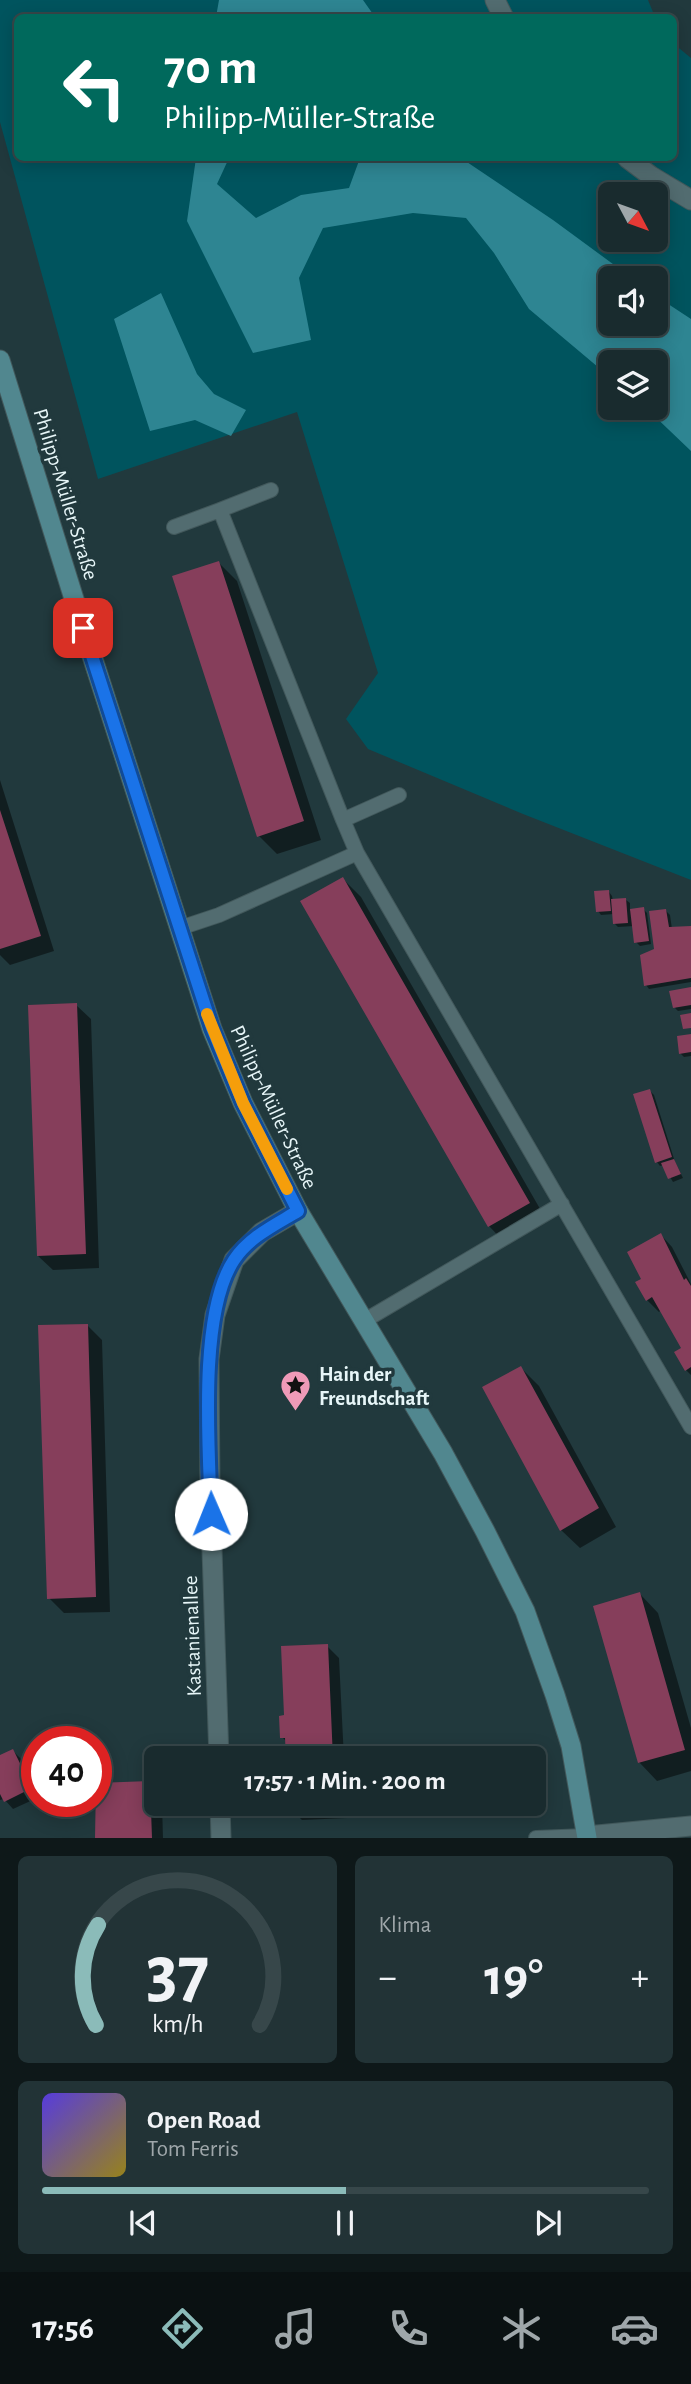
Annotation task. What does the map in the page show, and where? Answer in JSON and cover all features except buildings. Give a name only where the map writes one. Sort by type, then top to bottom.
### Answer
[{"type":"main road","name":"Philipp-Müller-Straße","points":[[0,360],[212,1028],[243,1103],[298,1211],[443,1453],[525,1611],[571,1746],[587,1837]]},
{"type":"street","points":[[631,161],[691,200]]},
{"type":"street","name":"Kastanienallee","points":[[219,1746],[209,1359],[215,1315],[234,1260],[262,1232],[298,1211]]},
{"type":"street","points":[[220,1816],[221,1838]]},
{"type":"street","points":[[587,1837],[640,1834],[691,1826]]},
{"type":"lane","points":[[174,527],[271,490]]},
{"type":"lane","points":[[220,510],[357,853],[691,1427]]},
{"type":"lane","points":[[343,820],[399,795]]},
{"type":"lane","points":[[180,928],[219,915],[357,853]]},
{"type":"lane","points":[[364,1321],[562,1204]]},
{"type":"lane","points":[[536,1838],[587,1837]]},
{"type":"shaded area","points":[[0,0],[648,0],[654,14],[14,14],[14,161],[677,161],[677,46],[691,58],[691,880],[368,749],[346,719],[378,673],[297,412],[98,479],[0,122]]},
{"type":"shaded area","points":[[219,0],[363,0],[373,14],[217,14]]},
{"type":"shaded area","points":[[196,161],[228,161],[217,184],[256,218],[301,195],[349,188],[359,161],[465,161],[616,266],[598,266],[598,336],[668,336],[668,304],[691,319],[691,451],[659,420],[668,420],[668,350],[598,350],[598,367],[529,309],[494,253],[466,218],[413,213],[323,228],[299,278],[311,340],[253,353],[187,221]]},
{"type":"shaded area","points":[[161,293],[197,374],[214,394],[246,410],[231,436],[195,420],[150,431],[114,319]]},
{"type":"slow traffic","points":[[207,1014],[243,1103],[287,1189]]},
{"type":"place","name":"Hain der Freundschaft","points":[[296,1413]]},
{"type":"route","points":[[83,628],[212,1028],[243,1103],[298,1211],[262,1232],[234,1260],[223,1286],[215,1315],[209,1359],[211,1514]]}]
